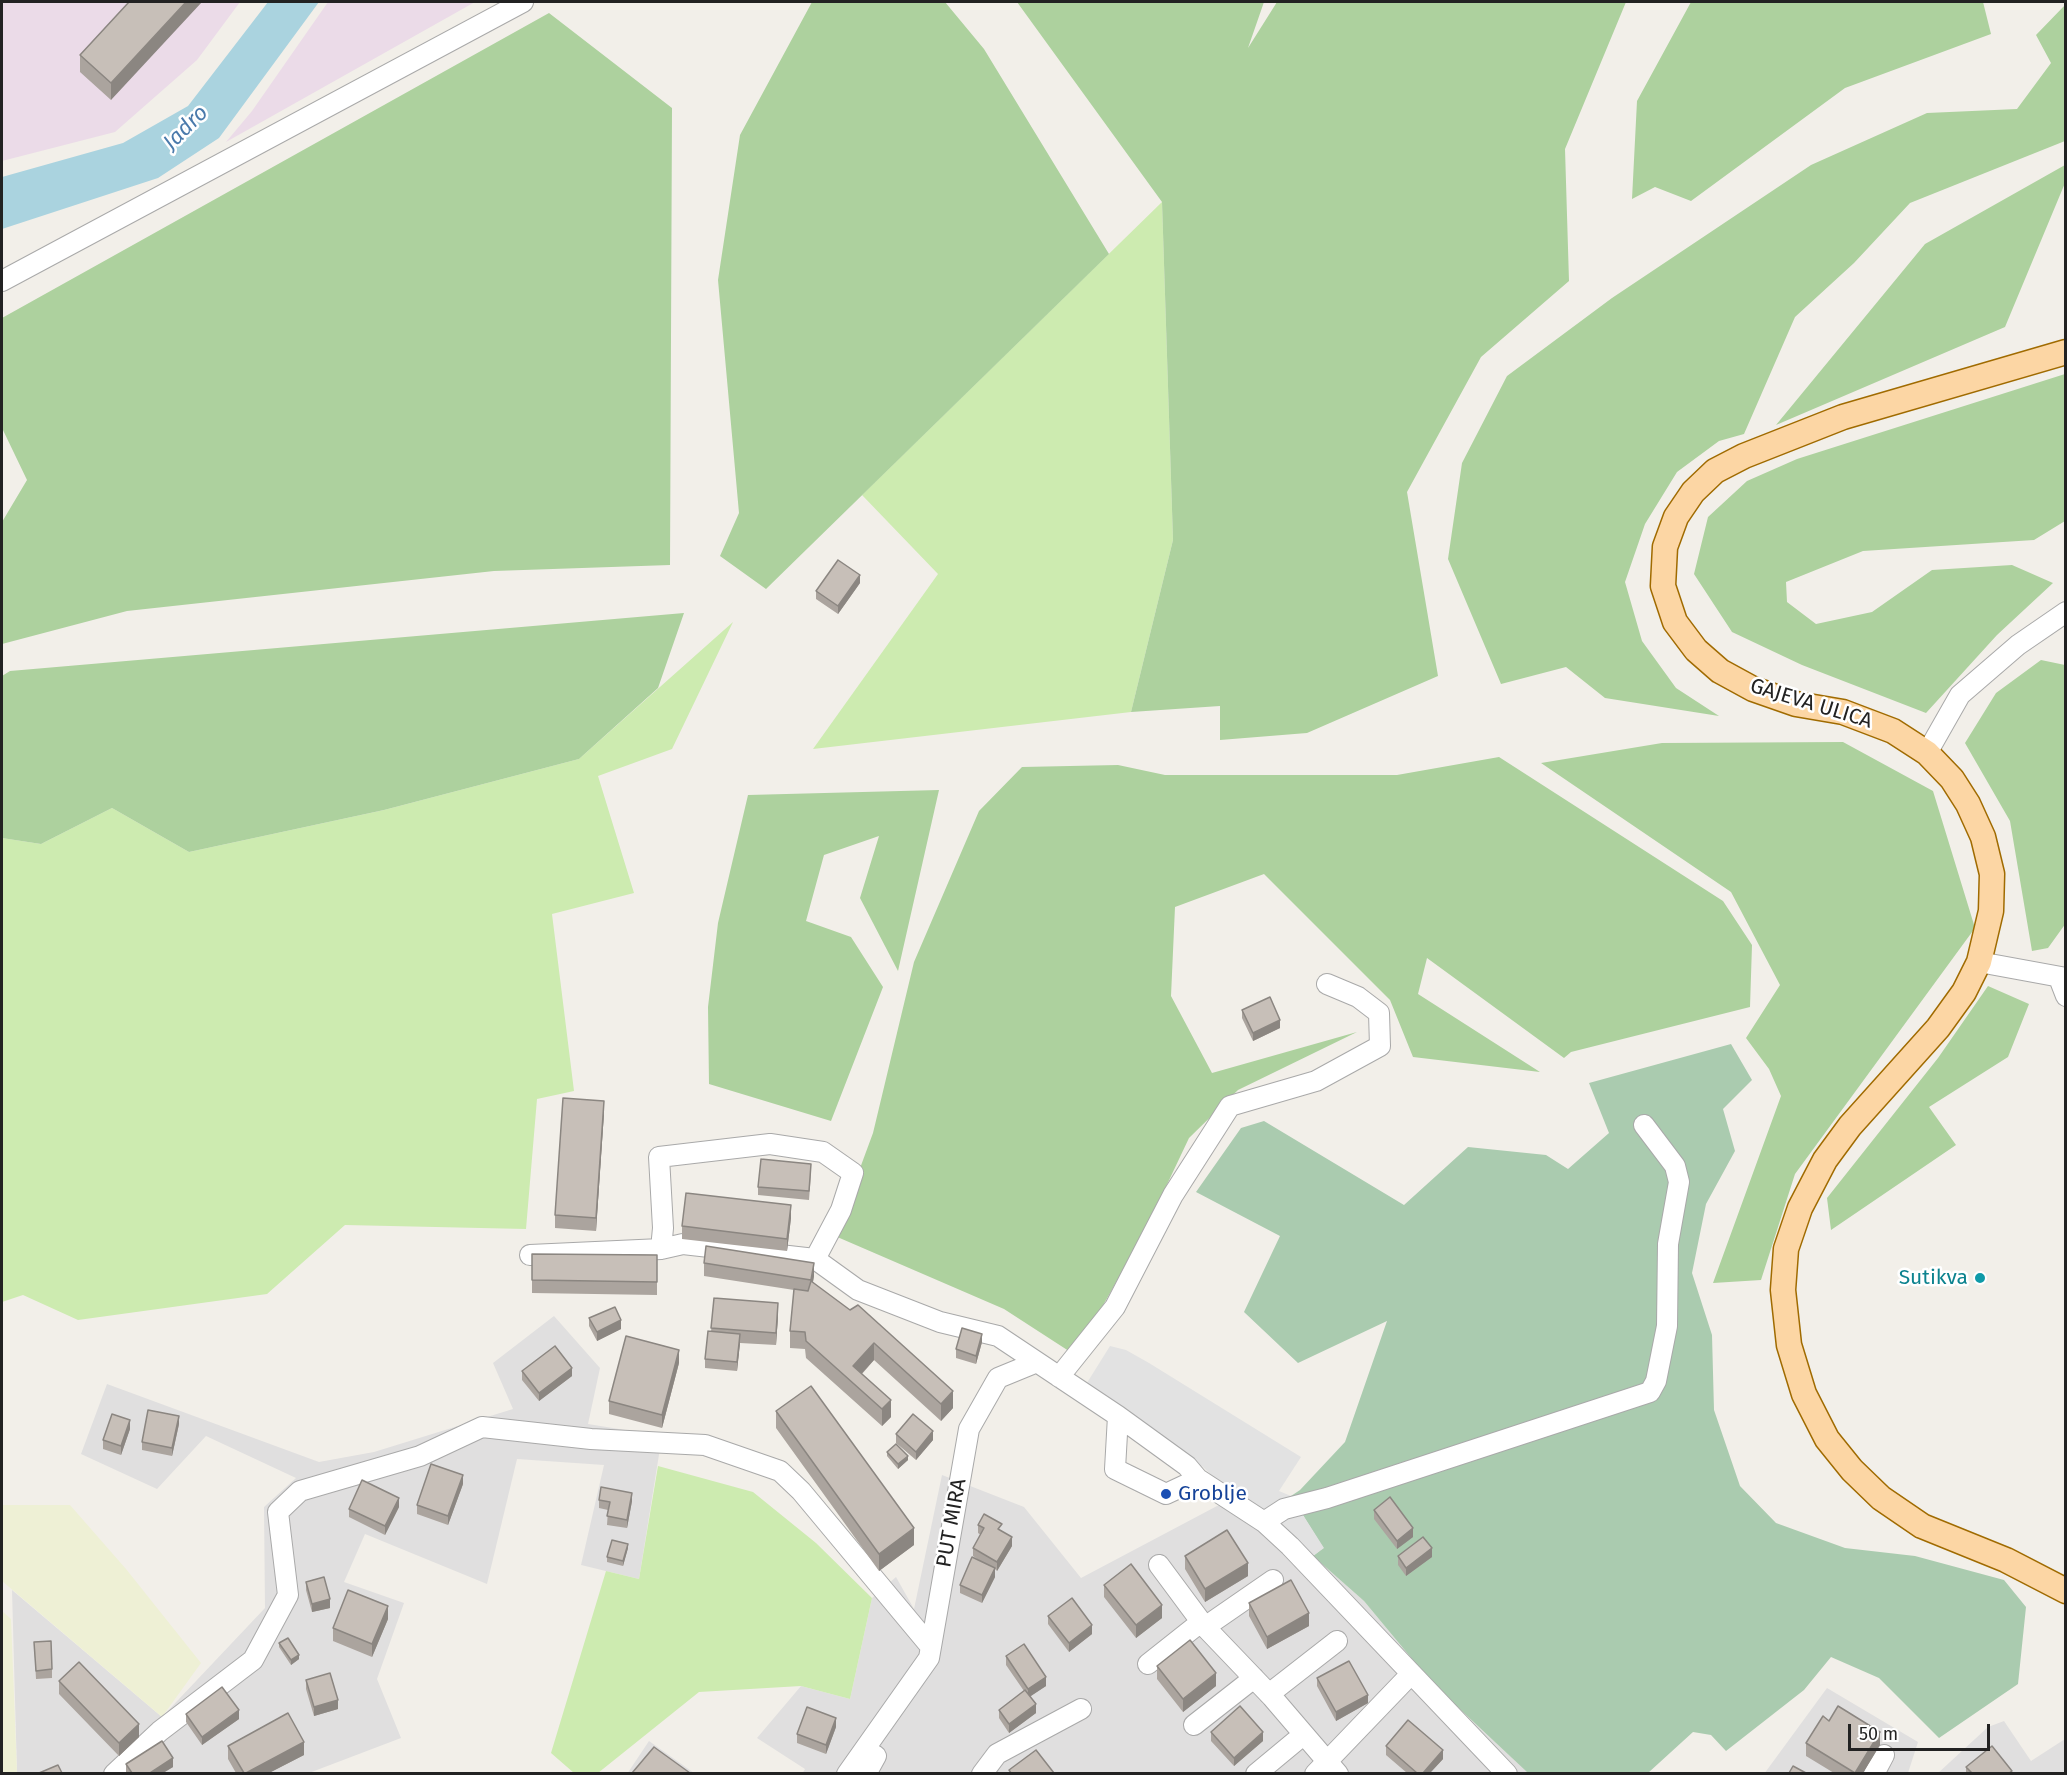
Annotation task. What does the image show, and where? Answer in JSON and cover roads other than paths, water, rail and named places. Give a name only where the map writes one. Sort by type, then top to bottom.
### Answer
[{"type":"main road","name":"GAJEVA ULICA","points":[[2066,351],[1843,417],[1744,456],[1715,471],[1693,492],[1676,517],[1665,547],[1663,586],[1675,622],[1696,650],[1720,671],[1752,689],[1796,704],[1843,712],[1893,731],[1927,753],[1952,779],[1968,804],[1983,837],[1992,874],[1991,911],[1979,962],[1964,992],[1938,1028],[1850,1126],[1825,1160],[1800,1208],[1786,1249],[1783,1290],[1789,1345],[1804,1394],[1827,1438],[1859,1477],[1881,1498],[1922,1526],[2006,1560],[2066,1591]]},
{"type":"street","points":[[2,281],[524,2]]},
{"type":"street","points":[[1927,753],[1960,695],[2018,645],[2066,612]]},
{"type":"street","points":[[1979,962],[2064,984]]},
{"type":"street","points":[[1059,1377],[1115,1307],[1173,1195],[1230,1106],[1316,1081],[1380,1046],[1379,1012],[1358,997],[1327,984]]},
{"type":"street","points":[[1264,1522],[1284,1509],[1327,1498],[1650,1392],[1656,1381],[1667,1326],[1668,1244],[1679,1182],[1675,1166],[1644,1125]]},
{"type":"street","points":[[661,1249],[663,1228],[659,1156],[770,1144],[823,1152],[853,1173],[841,1210],[815,1259]]},
{"type":"street","points":[[530,1255],[661,1249],[683,1244],[815,1259],[858,1290],[940,1323],[998,1336],[1112,1412],[1187,1466],[1198,1479],[1264,1522],[1290,1546],[1507,1773]]},
{"type":"street","name":"PUT MIRA","points":[[847,1773],[866,1750],[929,1658],[969,1429],[998,1378],[1037,1362]]},
{"type":"street","points":[[1112,1412],[1115,1469],[1166,1494],[1198,1479]]},
{"type":"street","points":[[114,1773],[160,1731],[253,1660],[288,1594],[278,1512],[300,1491],[420,1456],[482,1427],[591,1439],[705,1445],[780,1471],[801,1491],[931,1647]]},
{"type":"street","points":[[1159,1565],[1203,1624],[1269,1694],[1303,1735],[1327,1769],[1412,1674]]},
{"type":"street","points":[[1148,1664],[1203,1624],[1273,1580]]},
{"type":"street","points":[[1269,1694],[1336,1641]]},
{"type":"street","points":[[1194,1725],[1254,1678]]},
{"type":"street","points":[[982,1773],[997,1754],[1081,1709]]},
{"type":"street","points":[[1256,1773],[1303,1735]]},
{"type":"street","points":[[866,1750],[876,1756],[866,1773]]},
{"type":"street","points":[[1874,1773],[1884,1755]]},
{"type":"water","name":"Jadro","points":[[268,2],[319,2],[219,138],[158,178],[2,229],[2,177],[123,143],[188,106]]},
{"type":"place","name":"Sutikva","points":[[1980,1278]]},
{"type":"place","name":"Groblje","points":[[1166,1494]]}]
